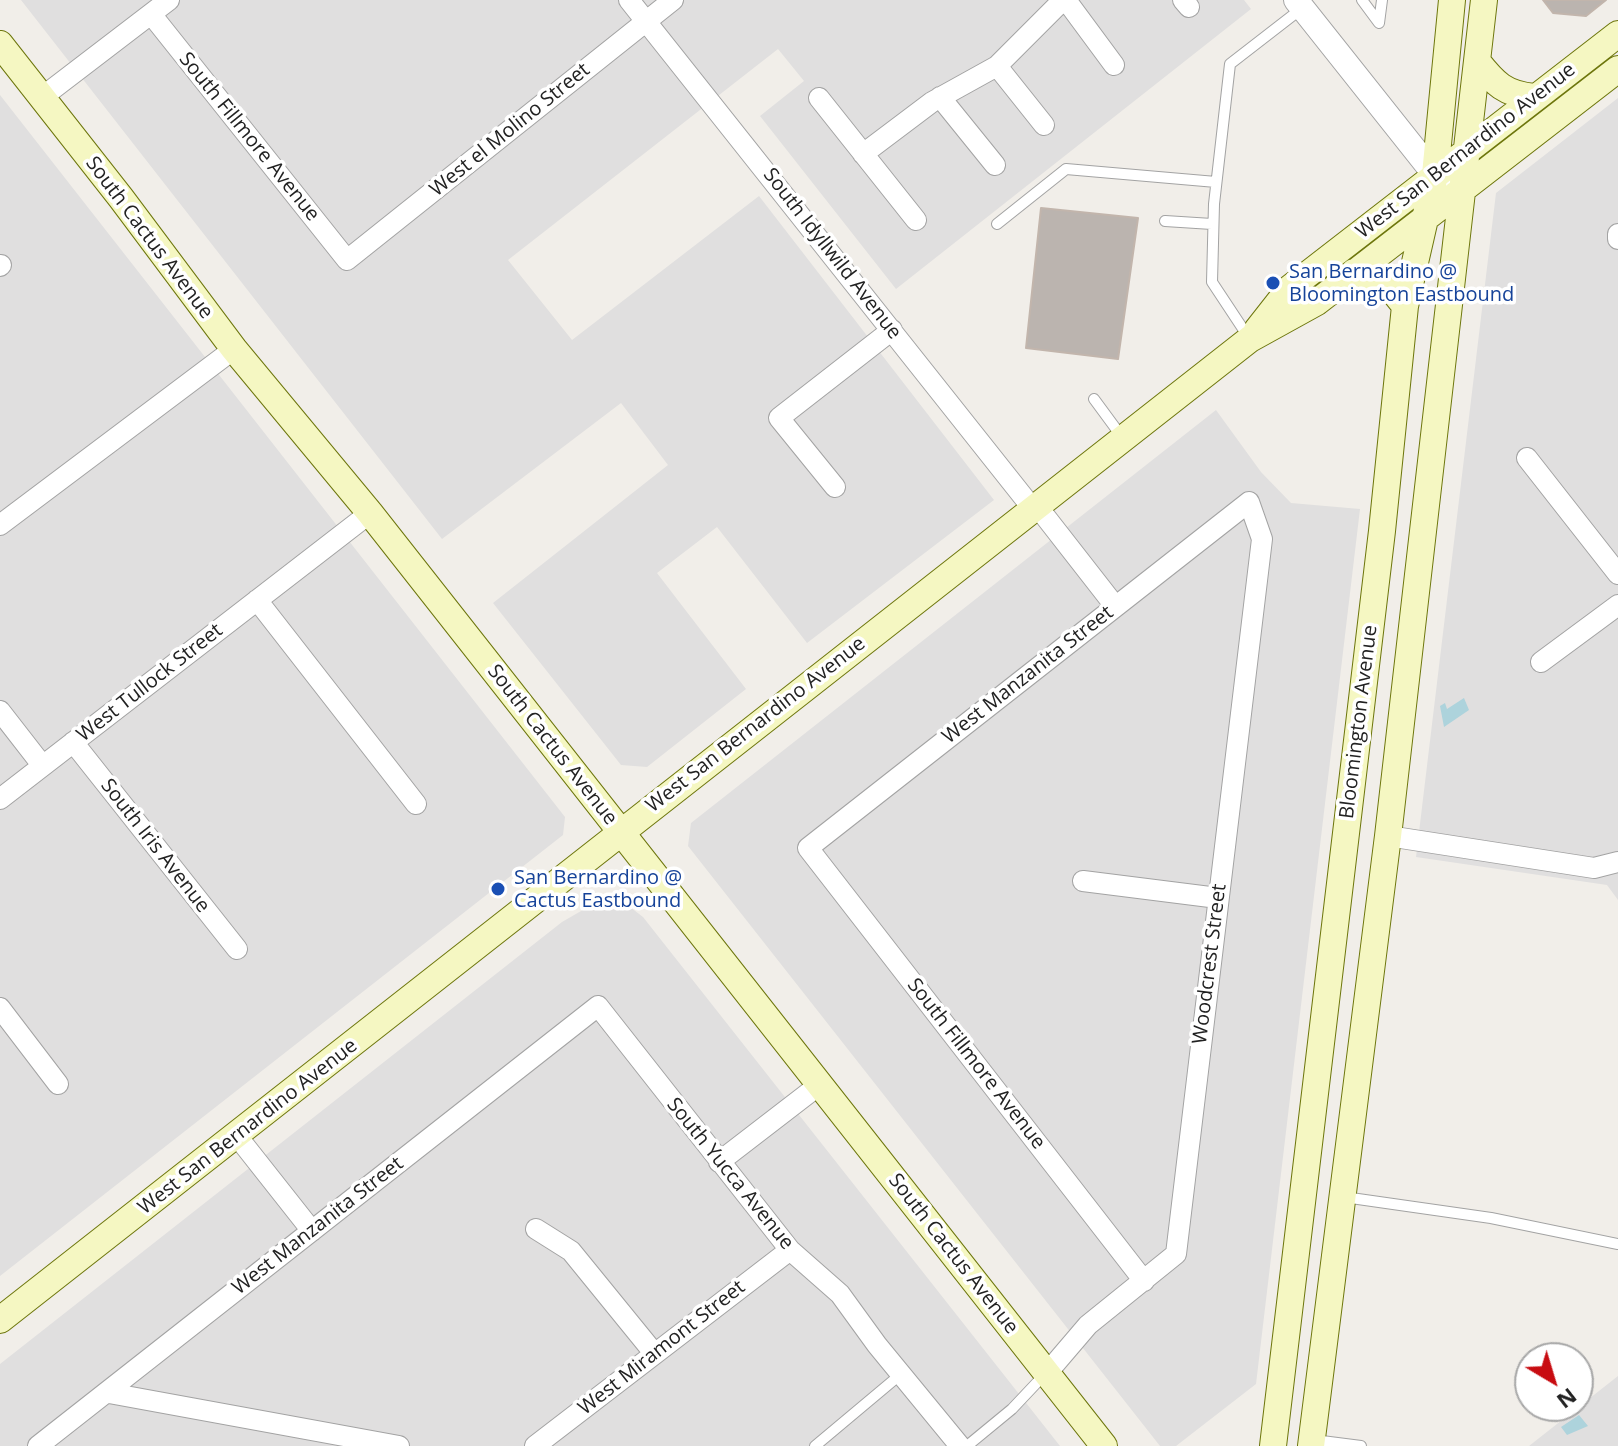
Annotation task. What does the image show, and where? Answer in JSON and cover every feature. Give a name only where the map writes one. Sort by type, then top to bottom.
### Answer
[{"type":"main road","name":"Bloomington Avenue","points":[[1273,1446],[1380,547],[1405,306],[1435,175],[1452,0]]},
{"type":"main road","name":"Bloomington Avenue","points":[[1311,1443],[1388,836],[1484,0]]},
{"type":"main road","name":"West San Bernardino Avenue","points":[[1250,339],[1290,288],[1618,34]]},
{"type":"main road","name":"South Cactus Avenue","points":[[0,44],[234,349],[370,513],[1104,1446]]},
{"type":"main road","points":[[1477,61],[1495,85],[1506,92],[1534,97]]},
{"type":"main road","name":"West San Bernardino Avenue","points":[[0,1320],[1250,339],[1317,302],[1618,69]]},
{"type":"main road","points":[[1354,272],[1385,281],[1405,306]]},
{"type":"street","points":[[41,98],[169,0]]},
{"type":"street","name":"South Idyllwild Avenue","points":[[629,0],[1115,606]]},
{"type":"street","name":"West el Molino Street","points":[[347,260],[673,0]]},
{"type":"street","points":[[863,154],[940,97],[997,66],[1064,0],[1114,65]]},
{"type":"street","points":[[1299,4],[1435,175],[1460,191]]},
{"type":"street","name":"South Fillmore Avenue","points":[[151,14],[347,260]]},
{"type":"street","points":[[997,66],[1044,125]]},
{"type":"street","points":[[940,97],[995,165]]},
{"type":"street","points":[[819,98],[916,220]]},
{"type":"street","points":[[835,487],[779,418],[892,330]]},
{"type":"street","points":[[0,525],[234,349]]},
{"type":"street","points":[[1527,458],[1618,574]]},
{"type":"street","name":"West Manzanita Street","points":[[808,848],[1249,502]]},
{"type":"street","name":"Woodcrest Street","points":[[1047,1373],[1088,1325],[1176,1254],[1262,539],[1249,502]]},
{"type":"street","name":"West Tullock Street","points":[[0,799],[370,513]]},
{"type":"street","points":[[257,600],[416,804]]},
{"type":"street","points":[[1541,662],[1618,605]]},
{"type":"street","points":[[0,711],[42,765]]},
{"type":"street","name":"South Iris Avenue","points":[[73,742],[237,949]]},
{"type":"street","points":[[1388,836],[1594,868],[1618,862]]},
{"type":"street","name":"South Fillmore Avenue","points":[[808,848],[1144,1281]]},
{"type":"street","points":[[1083,881],[1218,898]]},
{"type":"street","name":"West Manzanita Street","points":[[38,1446],[598,1006]]},
{"type":"street","name":"South Yucca Avenue","points":[[598,1006],[790,1250],[840,1294],[960,1446]]},
{"type":"street","points":[[0,1008],[58,1084]]},
{"type":"street","points":[[719,1162],[819,1085]]},
{"type":"street","points":[[237,1136],[312,1231]]},
{"type":"street","points":[[536,1229],[571,1251],[654,1353]]},
{"type":"street","name":"West Miramont Street","points":[[535,1446],[790,1250]]},
{"type":"street","points":[[109,1393],[399,1446]]},
{"type":"lane","points":[[1362,0],[1379,23],[1382,0]]},
{"type":"lane","points":[[1250,339],[1227,309],[1212,282],[1212,224],[1230,64],[1299,4]]},
{"type":"lane","points":[[997,224],[1066,169],[1216,182]]},
{"type":"lane","points":[[1165,221],[1212,224]]},
{"type":"lane","points":[[1094,399],[1123,439]]},
{"type":"lane","points":[[1342,1197],[1491,1218],[1618,1244]]},
{"type":"lane","points":[[967,1446],[1012,1409],[1047,1373]]},
{"type":"lane","points":[[815,1446],[901,1374]]},
{"type":"lane","points":[[1311,1443],[1361,1446]]},
{"type":"shaded area","points":[[21,0],[1244,0],[1251,9],[896,289],[760,116],[804,81],[778,49],[508,260],[572,340],[759,196],[994,500],[807,643],[717,527],[657,573],[746,689],[647,767],[621,765],[493,603],[668,465],[621,403],[442,539]]},
{"type":"shaded area","points":[[0,95],[565,817],[563,835],[0,1276]]},
{"type":"shaded area","points":[[1618,98],[1618,900],[1607,885],[1416,857],[1496,193]]},
{"type":"shaded area","points":[[1216,410],[1261,472],[1291,503],[1360,509],[1256,1384],[1176,1446],[1160,1446],[688,846],[691,823]]},
{"type":"shaded area","points":[[612,902],[630,907],[643,917],[1060,1446],[0,1446],[0,1364],[562,922],[588,907]]},
{"type":"shaded area","points":[[1618,1376],[1618,1446],[1529,1446],[1560,1422],[1594,1422],[1594,1395]]},
{"type":"water","points":[[1464,698],[1469,710],[1444,727],[1440,706],[1445,703],[1447,709]]},
{"type":"water","points":[[1568,1422],[1585,1422],[1588,1426],[1567,1435],[1561,1427]]},
{"type":"building","points":[[1543,0],[1606,0],[1586,16],[1553,13]]},
{"type":"building","points":[[1041,208],[1138,218],[1118,359],[1026,348]]},
{"type":"place","name":"San Bernardino @ Bloomington Eastbound","points":[[1273,283]]},
{"type":"place","name":"San Bernardino @ Cactus Eastbound","points":[[498,889]]}]
